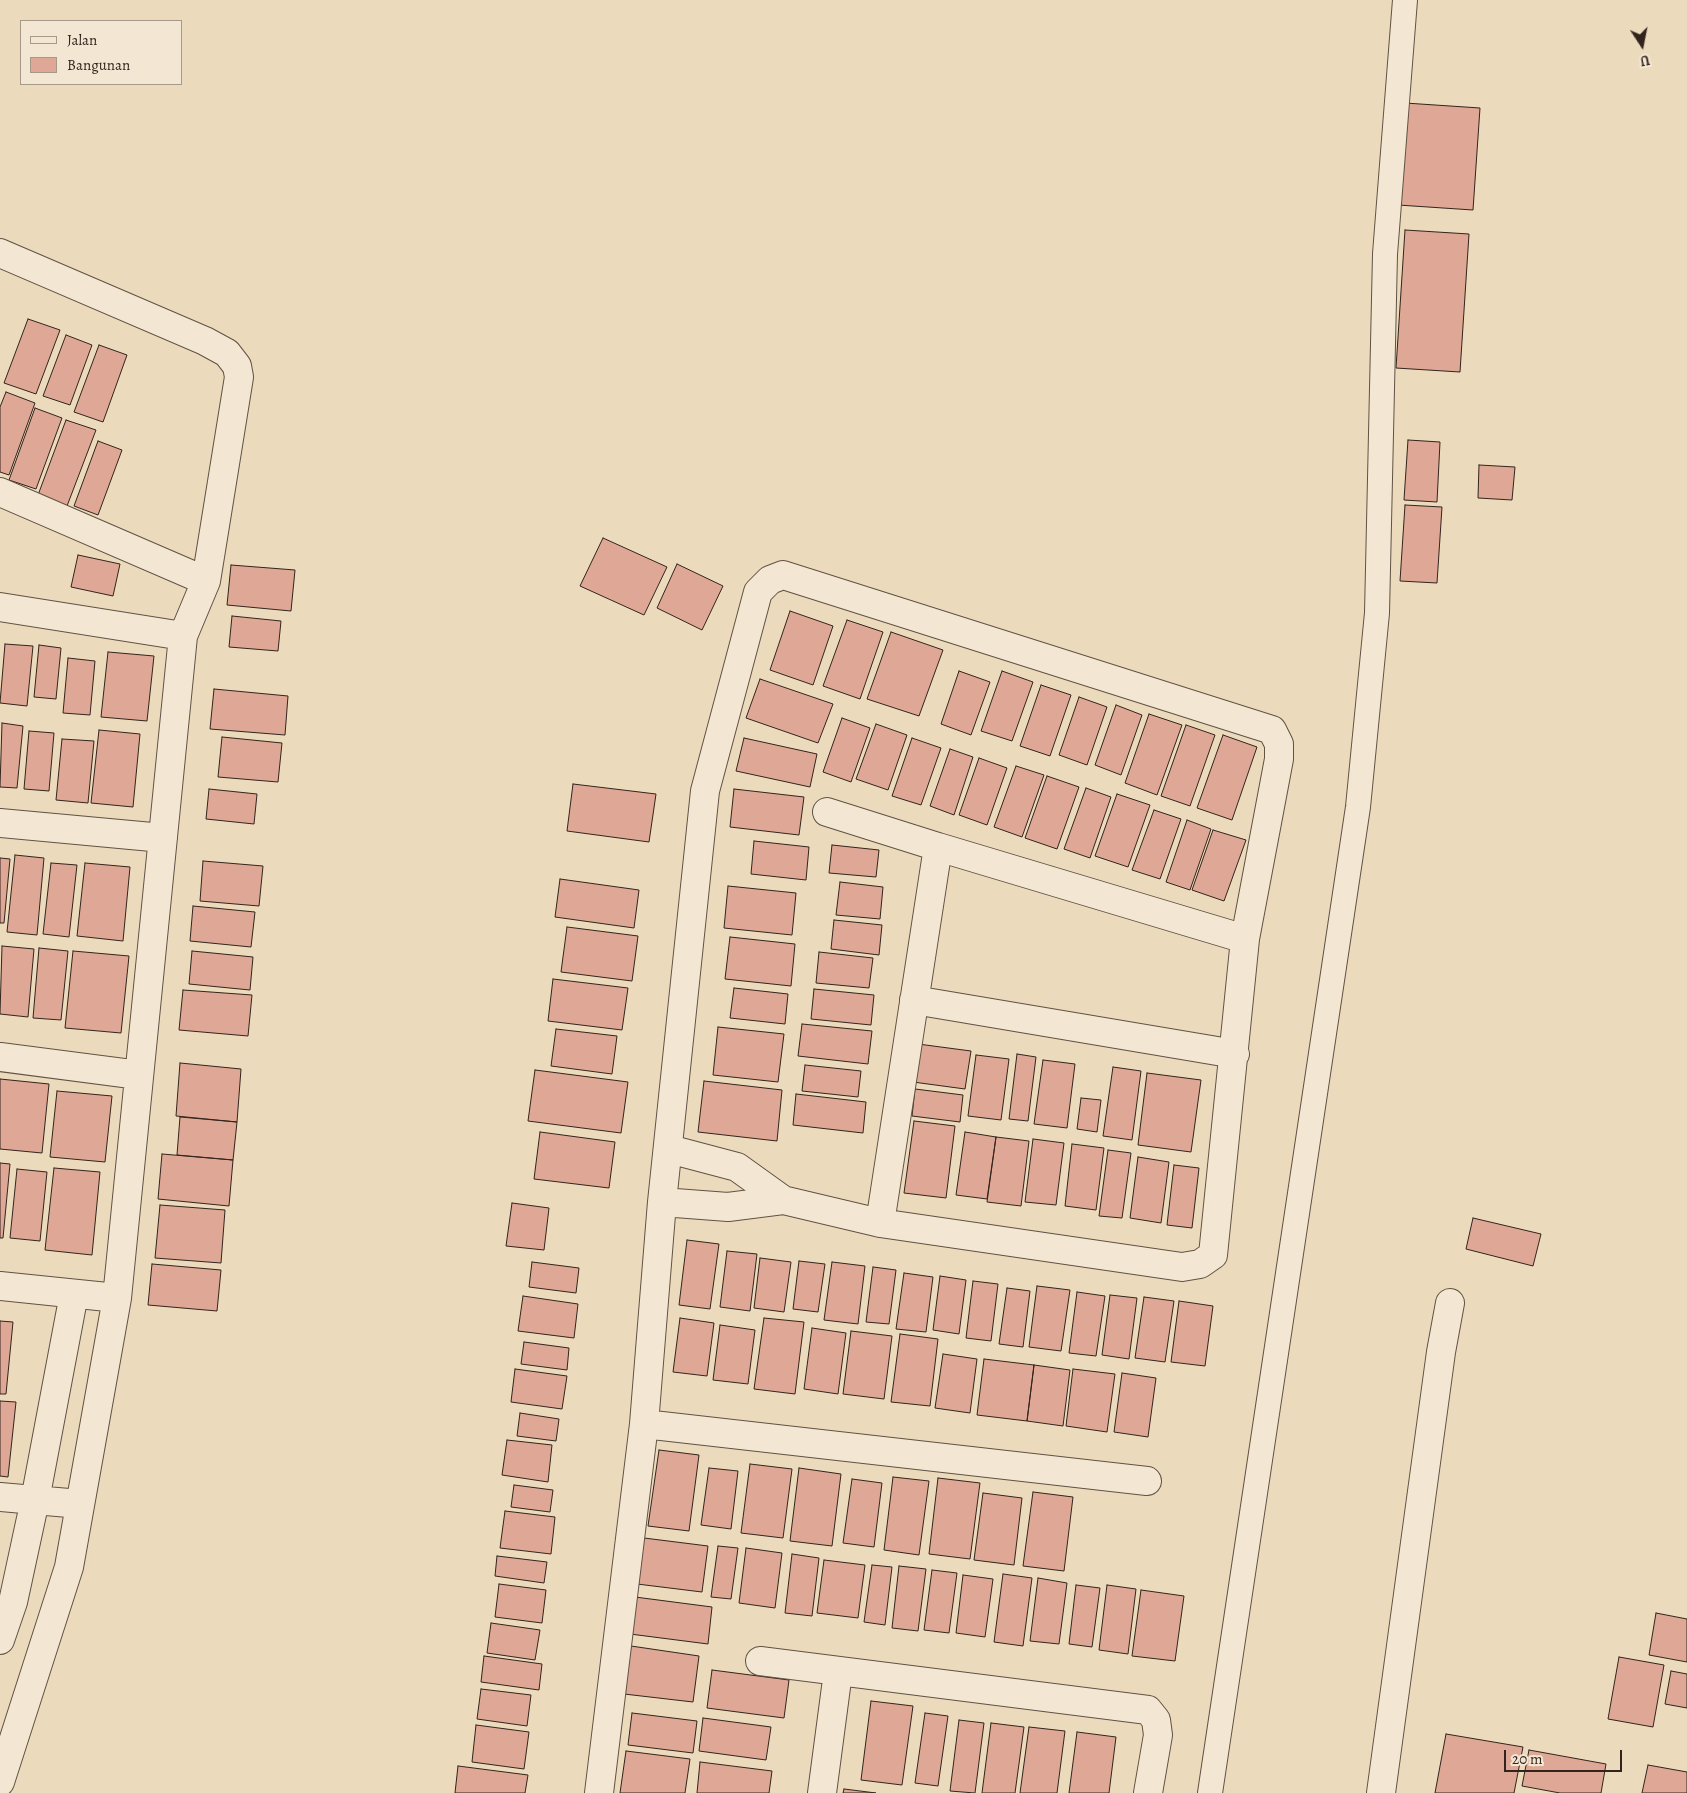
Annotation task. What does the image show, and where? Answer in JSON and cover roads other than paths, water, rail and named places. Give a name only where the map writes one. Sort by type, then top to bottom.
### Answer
[{"type":"street","points":[[0,253],[205,341],[227,353],[233,359],[239,377],[206,580],[183,636],[117,1298],[69,1567],[0,1782]]},
{"type":"street","points":[[0,492],[206,580]]},
{"type":"street","points":[[599,1793],[644,1424],[662,1202],[705,791],[758,592],[770,580],[783,575],[1272,730],[1279,744],[1280,759],[1245,939],[1235,1054],[1213,1255],[1200,1264],[1182,1267],[880,1223],[783,1200],[728,1207],[662,1202]]},
{"type":"street","points":[[0,608],[183,636]]},
{"type":"street","points":[[827,812],[1245,939]]},
{"type":"street","points":[[0,823],[163,838]]},
{"type":"street","points":[[880,1223],[938,847]]},
{"type":"street","points":[[914,1000],[1235,1054]]},
{"type":"street","points":[[0,1057],[139,1075]]},
{"type":"street","points":[[669,1149],[737,1167],[783,1200]]},
{"type":"street","points":[[0,1286],[117,1298]]},
{"type":"street","points":[[0,1640],[13,1602],[35,1500],[74,1294]]},
{"type":"street","points":[[1381,1793],[1440,1362],[1450,1303]]},
{"type":"street","points":[[644,1424],[1147,1481]]},
{"type":"street","points":[[0,1497],[80,1504]]},
{"type":"street","points":[[760,1662],[1148,1710],[1156,1720],[1158,1736],[1148,1793]]},
{"type":"street","points":[[822,1793],[838,1672]]},
{"type":"lane","points":[[1210,1793],[1358,807],[1378,613],[1386,254],[1405,0]]}]
